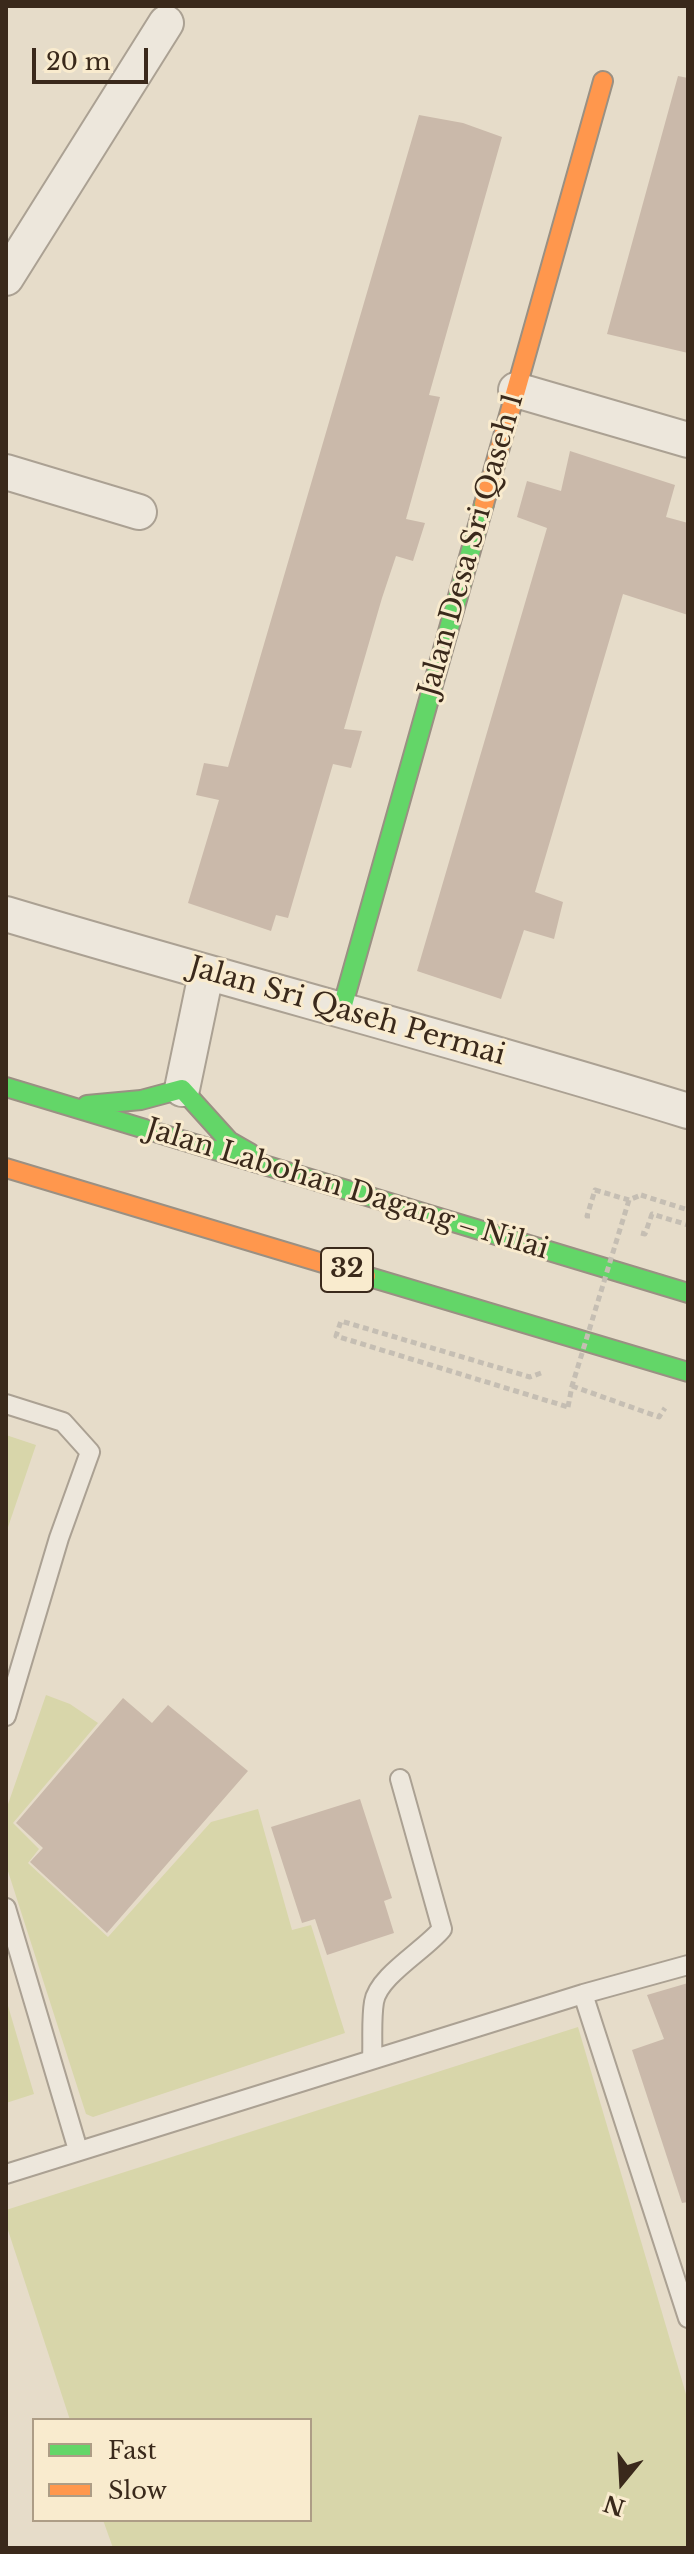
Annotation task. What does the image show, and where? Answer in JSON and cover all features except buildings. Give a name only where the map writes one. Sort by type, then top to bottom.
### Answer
[{"type":"main road","name":"Jalan Desa Sri Qaseh 1","points":[[342,1008],[603,81]]},
{"type":"main road","name":"Jalan Labohan Dagang ‒ Nilai","points":[[6,1087],[688,1293]]},
{"type":"main road","points":[[68,1107],[141,1100],[182,1089],[229,1141],[282,1172]]},
{"type":"main road","name":"32","points":[[6,1168],[688,1372]]},
{"type":"street","points":[[6,278],[166,23]]},
{"type":"street","points":[[516,390],[688,440]]},
{"type":"street","points":[[6,472],[139,512]]},
{"type":"street","name":"Jalan Sri Qaseh Permai","points":[[6,914],[206,974],[342,1008],[688,1111]]},
{"type":"street","points":[[182,1089],[206,974]]},
{"type":"lane","points":[[6,1404],[63,1422],[90,1452],[59,1538],[6,1716]]},
{"type":"lane","points":[[372,2059],[374,2000],[379,1985],[433,1941],[442,1929],[400,1779]]},
{"type":"lane","points":[[6,1908],[78,2150]]},
{"type":"lane","points":[[6,2174],[583,1994],[688,1965]]},
{"type":"lane","points":[[583,1994],[688,2318]]},
{"type":"path","points":[[602,1220],[587,1216],[595,1190],[629,1200],[641,1195],[688,1210]]},
{"type":"path","points":[[546,1371],[530,1377],[341,1321],[336,1336],[568,1407],[629,1200]]},
{"type":"path","points":[[616,1225],[645,1234],[652,1214],[688,1225]]},
{"type":"path","points":[[572,1386],[659,1417],[673,1397]]},
{"type":"shaded area","points":[[6,1435],[36,1445],[6,1533]]},
{"type":"shaded area","points":[[46,1695],[70,1704],[98,1723],[13,1823],[39,1849],[28,1863],[108,1937],[211,1822],[258,1809],[292,1930],[311,1925],[345,2033],[93,2117],[86,2114],[6,1865],[6,1810]]},
{"type":"shaded area","points":[[6,1999],[34,2094],[6,2103]]},
{"type":"shaded area","points":[[578,2027],[688,2401],[688,2548],[113,2548],[104,2522],[312,2522],[312,2418],[69,2418],[6,2224],[6,2210]]},
{"type":"traffic: fast","points":[[342,1008],[484,504]]},
{"type":"traffic: fast","points":[[6,1087],[688,1293]]},
{"type":"traffic: fast","points":[[87,1105],[141,1100],[182,1089],[229,1141],[250,1153]]},
{"type":"traffic: fast","points":[[366,1276],[688,1372]]},
{"type":"traffic: slow","points":[[484,504],[603,81]]},
{"type":"traffic: slow","points":[[6,1168],[366,1276]]}]
